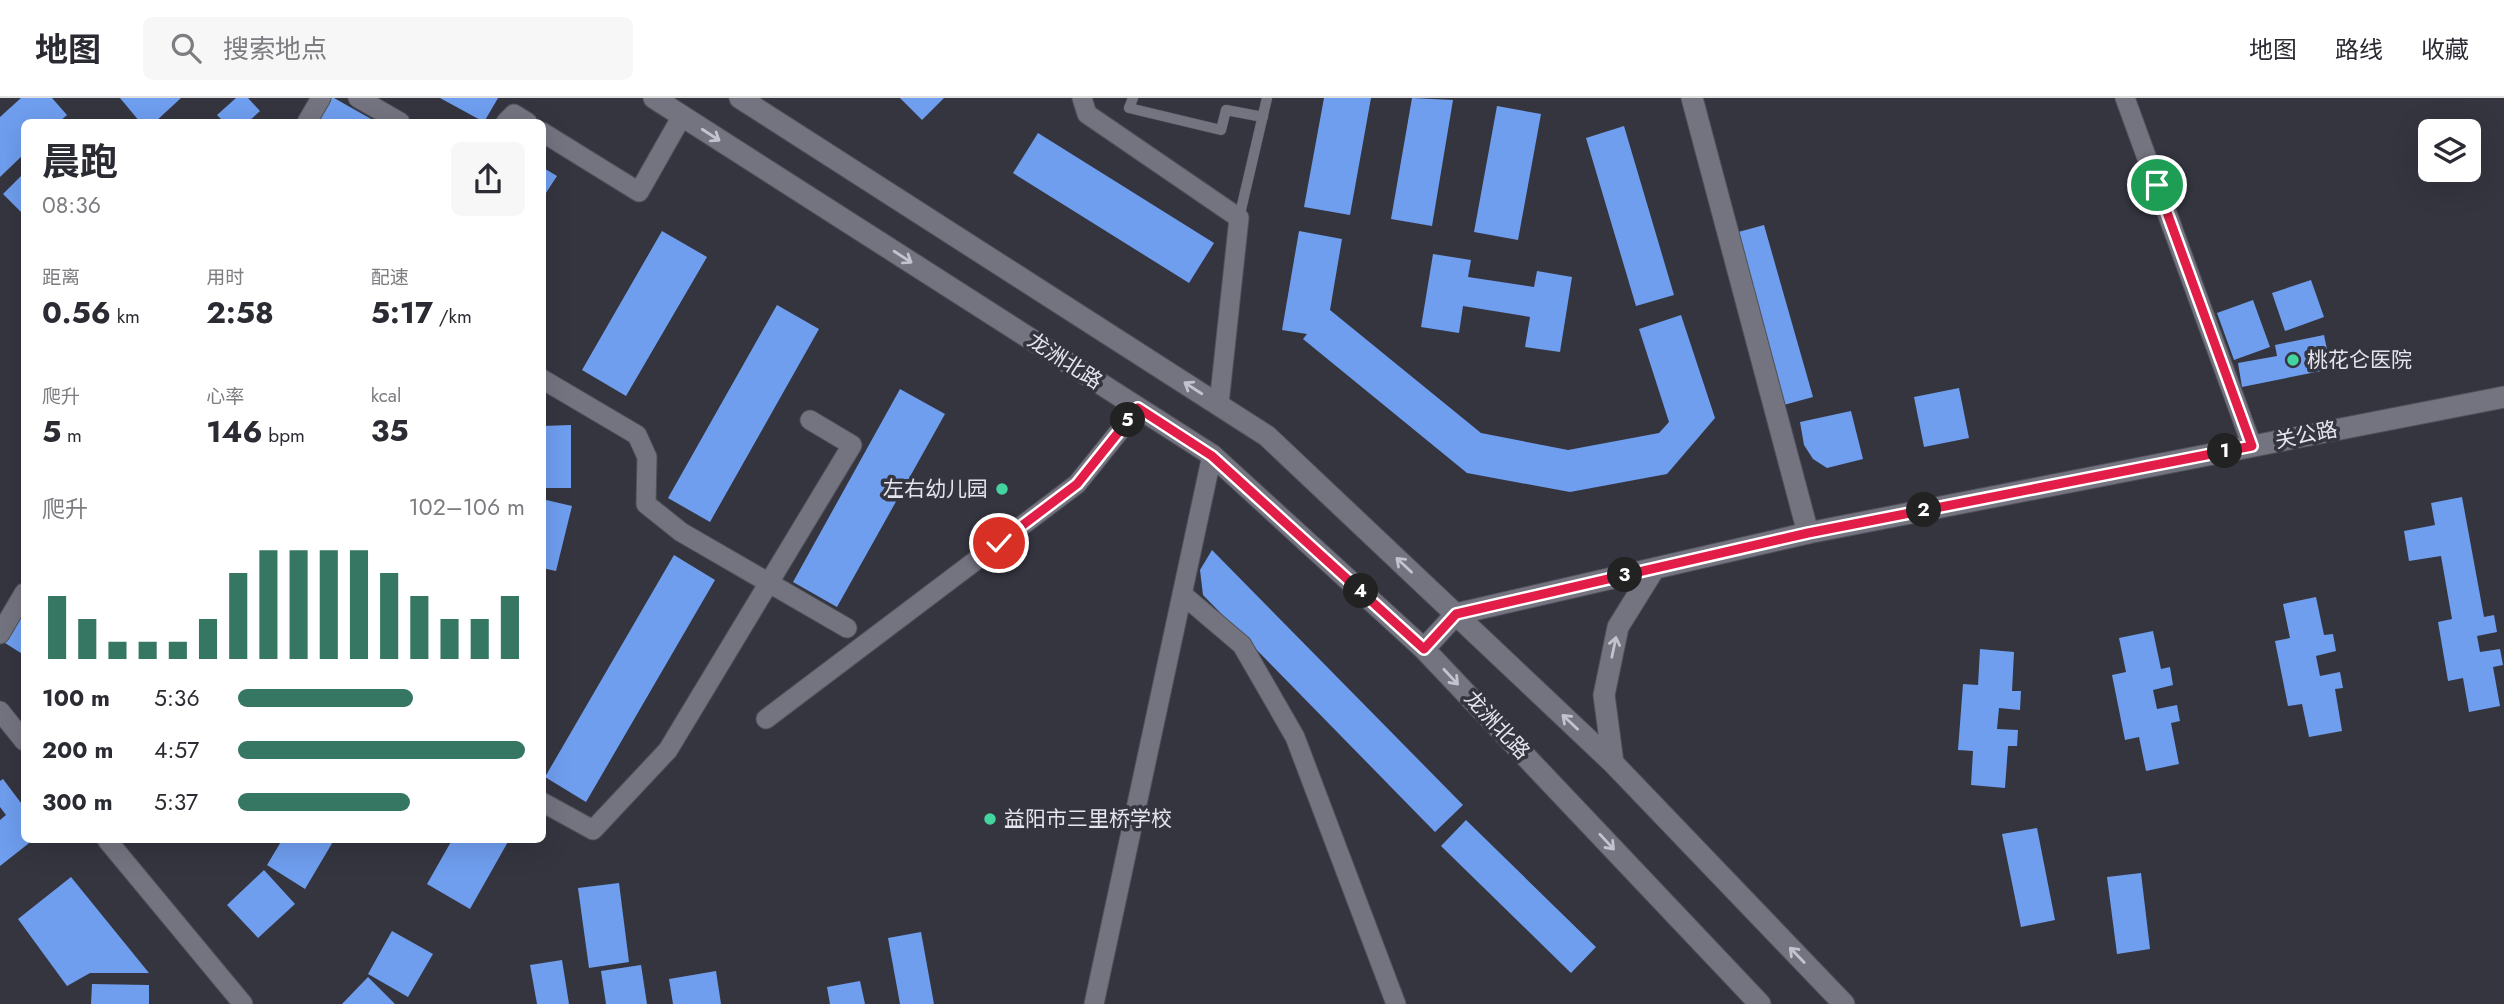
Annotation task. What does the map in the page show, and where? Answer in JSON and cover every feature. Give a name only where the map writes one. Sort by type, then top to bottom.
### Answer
[{"type":"main road","name":"龙洲北路","points":[[654,98],[1212,456],[1424,649],[1760,1004]]},
{"type":"main road","points":[[740,98],[1267,436],[1613,763],[1844,1004]]},
{"type":"main road","points":[[1692,98],[1808,533]]},
{"type":"main road","name":"关公路","points":[[1456,614],[1808,533],[2504,397]]},
{"type":"main road","points":[[1613,763],[1604,695],[1618,627],[1654,569]]},
{"type":"main road","points":[[1424,649],[1456,614]]},
{"type":"street","points":[[309,119],[321,98]]},
{"type":"street","points":[[358,98],[395,119]]},
{"type":"street","points":[[1082,98],[1087,114],[1239,218],[1219,404]]},
{"type":"street","points":[[2125,98],[2252,446]]},
{"type":"street","points":[[546,134],[639,192],[682,116]]},
{"type":"street","points":[[546,381],[637,435],[648,457],[646,504],[681,532],[847,628]]},
{"type":"street","points":[[766,719],[1077,484],[1138,408]]},
{"type":"street","points":[[546,804],[593,830],[668,750],[852,444],[810,420]]},
{"type":"street","points":[[1094,1004],[1212,456]]},
{"type":"street","points":[[1182,594],[1242,645],[1295,737],[1396,1004]]},
{"type":"street","points":[[0,634],[21,598]]},
{"type":"street","points":[[0,711],[21,737]]},
{"type":"street","points":[[109,843],[243,1004]]},
{"type":"lane","points":[[1133,98],[1129,108],[1221,130],[1226,110],[1263,117]]},
{"type":"lane","points":[[1239,218],[1267,98]]},
{"type":"building","points":[[21,98],[52,98],[67,115],[62,119],[21,119],[21,157],[0,177],[0,117]]},
{"type":"building","points":[[120,98],[181,98],[158,119],[138,119]]},
{"type":"building","points":[[236,98],[248,98],[260,111],[251,119],[221,119],[217,115]]},
{"type":"building","points":[[330,98],[334,98],[371,119],[318,119]]},
{"type":"building","points":[[440,98],[498,98],[486,119],[478,119]]},
{"type":"building","points":[[900,98],[944,98],[922,120]]},
{"type":"building","points":[[1324,98],[1371,98],[1350,215],[1304,207]]},
{"type":"building","points":[[1412,98],[1453,100],[1432,226],[1391,219]]},
{"type":"building","points":[[1497,106],[1541,114],[1518,240],[1474,232]]},
{"type":"building","points":[[1624,126],[1674,295],[1636,306],[1586,138]]},
{"type":"building","points":[[1038,133],[1214,243],[1189,283],[1013,173]]},
{"type":"building","points":[[546,169],[557,176],[546,193]]},
{"type":"building","points":[[21,176],[21,212],[3,194]]},
{"type":"building","points":[[1764,225],[1813,397],[1780,406],[1731,234]]},
{"type":"building","points":[[662,231],[707,257],[626,396],[582,370]]},
{"type":"building","points":[[1299,231],[1342,239],[1330,310],[1481,433],[1568,450],[1659,433],[1669,422],[1639,329],[1681,315],[1715,418],[1667,474],[1570,492],[1467,473],[1303,339],[1307,334],[1282,330]]},
{"type":"building","points":[[1433,254],[1471,260],[1468,277],[1534,287],[1537,271],[1572,277],[1560,352],[1525,347],[1530,317],[1463,306],[1459,333],[1421,327]]},
{"type":"building","points":[[2311,280],[2324,317],[2285,331],[2272,293]]},
{"type":"building","points":[[2253,300],[2270,347],[2234,360],[2217,313]]},
{"type":"building","points":[[777,305],[819,329],[710,522],[668,498]]},
{"type":"building","name":"桃花仑医院","points":[[2324,335],[2331,369],[2242,387],[2238,363],[2277,356],[2275,345]]},
{"type":"building","points":[[1959,388],[1969,438],[1924,447],[1914,397]]},
{"type":"building","points":[[900,389],[945,414],[837,607],[793,582]]},
{"type":"building","points":[[1851,411],[1863,459],[1827,468],[1813,459],[1804,445],[1800,422]]},
{"type":"building","points":[[571,425],[571,488],[546,488],[546,426]]},
{"type":"building","points":[[2462,497],[2484,617],[2494,615],[2497,632],[2477,636],[2480,652],[2500,649],[2503,665],[2493,667],[2500,706],[2469,712],[2463,678],[2448,681],[2438,622],[2452,619],[2441,556],[2409,561],[2404,531],[2435,525],[2431,503]]},
{"type":"building","points":[[546,500],[572,506],[556,571],[546,569]]},
{"type":"building","points":[[1212,550],[1463,805],[1435,832],[1203,595],[1200,570]]},
{"type":"building","points":[[674,555],[715,580],[586,802],[546,775]]},
{"type":"building","points":[[2316,597],[2324,635],[2333,634],[2336,651],[2316,656],[2320,676],[2340,672],[2343,688],[2335,689],[2342,731],[2309,737],[2302,704],[2288,706],[2275,641],[2290,638],[2283,604]]},
{"type":"building","points":[[21,616],[21,653],[5,643]]},
{"type":"building","points":[[2153,631],[2161,669],[2170,667],[2173,685],[2153,690],[2157,709],[2177,705],[2180,721],[2171,723],[2179,764],[2146,771],[2139,737],[2125,740],[2112,675],[2126,672],[2119,638]]},
{"type":"building","points":[[1980,649],[2014,652],[2012,691],[2021,691],[2020,710],[1999,708],[1997,729],[2018,730],[2017,746],[2008,746],[2005,788],[1971,785],[1973,751],[1958,750],[1963,684],[1978,685]]},
{"type":"building","points":[[3,779],[21,803],[21,843],[29,843],[0,866],[0,820],[6,815],[0,807],[0,781]]},
{"type":"building","points":[[1466,820],[1596,947],[1571,973],[1441,846]]},
{"type":"building","points":[[2037,828],[2055,920],[2021,927],[2002,834]]},
{"type":"building","points":[[280,843],[332,843],[305,889],[267,865]]},
{"type":"building","points":[[450,843],[507,843],[470,909],[427,884]]},
{"type":"building","points":[[264,870],[295,904],[258,938],[227,905]]},
{"type":"building","points":[[2141,873],[2150,949],[2117,954],[2107,877]]},
{"type":"building","points":[[71,877],[149,973],[90,973],[67,986],[18,919]]},
{"type":"building","points":[[619,883],[629,962],[589,968],[578,888]]},
{"type":"building","points":[[392,931],[433,954],[408,997],[368,974]]},
{"type":"building","points":[[921,932],[934,1004],[900,1004],[888,938]]},
{"type":"building","points":[[562,960],[569,1004],[537,1004],[530,965]]},
{"type":"building","points":[[641,965],[647,1004],[606,1004],[601,971]]},
{"type":"building","points":[[716,971],[721,1004],[673,1004],[669,979]]},
{"type":"building","points":[[368,977],[395,1004],[342,1004]]},
{"type":"building","points":[[860,981],[865,1004],[830,1004],[827,987]]},
{"type":"building","points":[[92,984],[149,985],[149,1004],[91,1004]]},
{"type":"place","name":"桃花仑医院","points":[[2293,360]]},
{"type":"place","name":"左右幼儿园","points":[[1002,489]]},
{"type":"place","name":"益阳市三里桥学校","points":[[990,819]]},
{"type":"route","points":[[999,543],[1077,484],[1138,408],[1212,456],[1424,649],[1456,614],[1808,533],[2252,446],[2157,185]]}]
